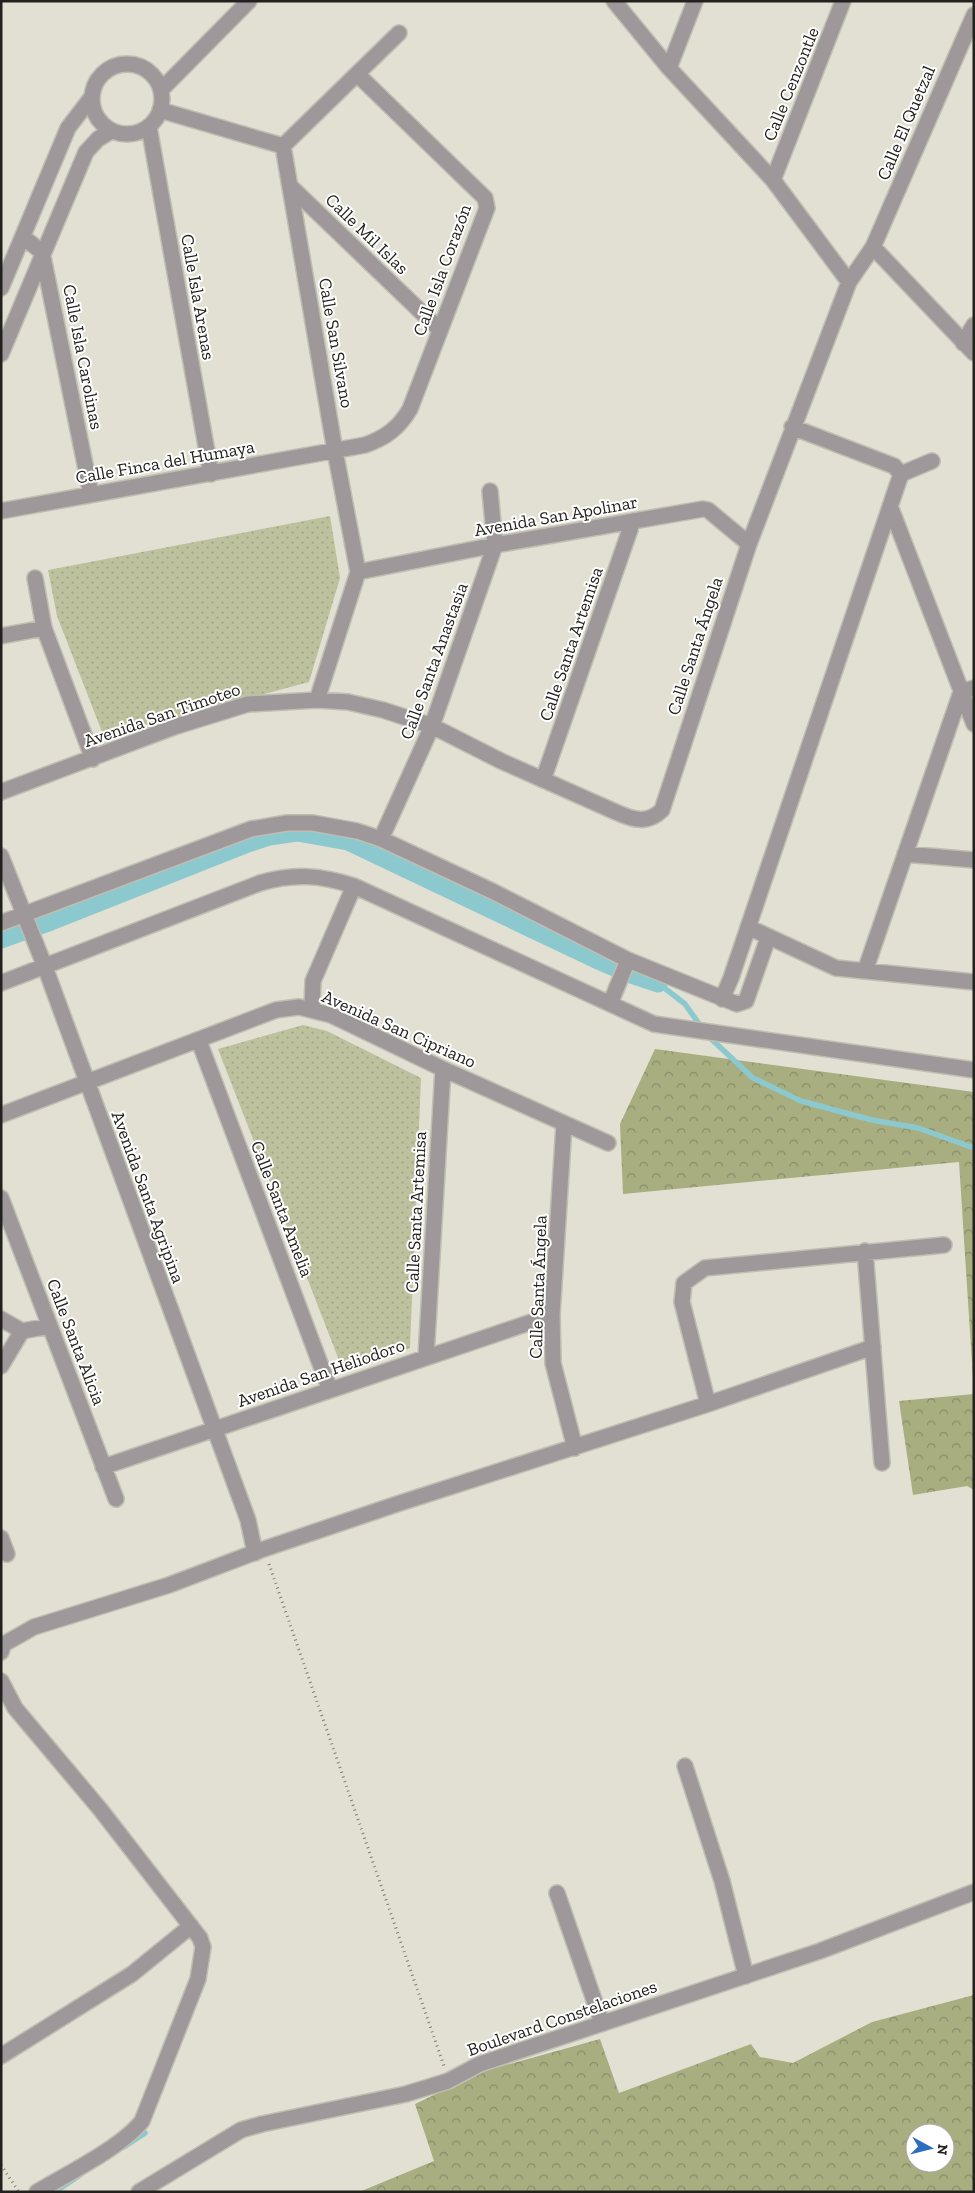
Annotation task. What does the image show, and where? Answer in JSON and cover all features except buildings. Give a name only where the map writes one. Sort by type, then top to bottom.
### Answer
[{"type":"street","points":[[161,90],[249,1]]},
{"type":"street","points":[[614,1],[669,68],[773,180],[849,282]]},
{"type":"street","points":[[669,68],[695,1]]},
{"type":"street","name":"Calle Cenzontle","points":[[773,180],[843,1]]},
{"type":"street","name":"Calle El Quetzal","points":[[849,282],[873,247],[974,15]]},
{"type":"street","points":[[160,110],[283,146],[399,33]]},
{"type":"street","points":[[123,63],[143,67],[151,72],[161,90],[160,110],[149,127],[131,134],[111,130],[96,117],[92,98],[93,87],[104,71],[123,63]]},
{"type":"street","name":"Calle Isla Corazón","points":[[335,451],[378,440],[398,426],[410,409],[487,208],[485,198],[357,74]]},
{"type":"street","points":[[1,288],[68,128],[92,98]]},
{"type":"street","name":"Calle Isla Arenas","points":[[149,127],[211,474]]},
{"type":"street","points":[[1,354],[42,252],[86,152],[98,139],[111,130]]},
{"type":"street","name":"Calle San Silvano","points":[[283,146],[335,451],[358,572],[317,700]]},
{"type":"street","name":"Calle Mil Islas","points":[[290,186],[440,330]]},
{"type":"street","points":[[23,236],[42,252]]},
{"type":"street","points":[[873,247],[968,348]]},
{"type":"street","name":"Calle Isla Carolinas","points":[[42,252],[91,494]]},
{"type":"street","name":"Calle Santa Ángela","points":[[618,813],[634,820],[655,817],[662,810],[749,544],[783,449],[849,282]]},
{"type":"street","points":[[968,348],[974,326]]},
{"type":"street","points":[[792,426],[894,466],[900,474]]},
{"type":"street","name":"Calle Finca del Humaya","points":[[1,510],[335,451]]},
{"type":"street","points":[[900,474],[932,461]]},
{"type":"street","points":[[722,999],[732,978],[900,474]]},
{"type":"street","name":"Calle Santa Anastasia","points":[[381,838],[432,726],[496,545],[490,490]]},
{"type":"street","points":[[890,506],[968,690],[974,724]]},
{"type":"street","name":"Avenida San Apolinar","points":[[358,572],[496,545],[708,510],[749,544]]},
{"type":"street","name":"Calle Santa Artemisa","points":[[543,780],[633,521]]},
{"type":"street","points":[[35,578],[44,628],[93,759]]},
{"type":"street","points":[[1,636],[44,628]]},
{"type":"street","points":[[865,971],[905,854],[968,690]]},
{"type":"street","name":"Avenida San Timoteo","points":[[1,792],[174,727],[248,704],[317,700],[348,702],[366,706],[432,726],[501,761],[618,813]]},
{"type":"street","points":[[1,923],[25,921],[252,829],[287,823],[313,823],[381,838],[492,891],[628,960],[737,1004],[746,1001],[768,938]]},
{"type":"street","points":[[905,854],[974,860]]},
{"type":"street","name":"Avenida Santa Agripina","points":[[1,856],[25,921],[45,967],[85,1082],[248,1520],[258,1552]]},
{"type":"street","points":[[1,982],[45,967],[190,909],[282,877],[321,877],[354,886],[654,1024],[974,1070]]},
{"type":"street","points":[[312,1009],[313,981],[354,886]]},
{"type":"street","points":[[748,927],[768,938],[836,968],[974,982]]},
{"type":"street","points":[[610,1004],[628,960]]},
{"type":"street","name":"Avenida San Cipriano","points":[[1,1116],[85,1082],[288,1007],[312,1009],[331,1015],[443,1069],[608,1143]]},
{"type":"street","name":"Calle Santa Amelia","points":[[200,1041],[330,1390]]},
{"type":"street","name":"Calle Santa Artemisa","points":[[426,1357],[443,1069]]},
{"type":"street","name":"Calle Santa Ángela","points":[[564,1124],[552,1315],[553,1363],[558,1392],[574,1448]]},
{"type":"street","name":"Calle Santa Alicia","points":[[1,1198],[102,1467],[116,1499]]},
{"type":"street","points":[[708,1404],[682,1302],[684,1283],[705,1268],[865,1251],[944,1245]]},
{"type":"street","points":[[865,1251],[882,1463]]},
{"type":"street","name":"Avenida San Heliodoro","points":[[102,1467],[552,1315]]},
{"type":"street","points":[[1,1319],[22,1330],[50,1326]]},
{"type":"street","points":[[1,1366],[22,1330]]},
{"type":"street","points":[[1,1652],[4,1644],[34,1627],[169,1585],[397,1504],[708,1404],[873,1347]]},
{"type":"street","points":[[1,1538],[7,1554]]},
{"type":"street","points":[[1,1681],[15,1708],[100,1809],[191,1926],[203,1947],[202,1962],[186,2013],[142,2121],[137,2128],[108,2149],[37,2192]]},
{"type":"street","points":[[685,1766],[722,1881],[746,1976]]},
{"type":"street","name":"Boulevard Constelaciones","points":[[139,2192],[241,2130],[262,2124],[371,2103],[448,2081],[480,2064],[857,1938],[974,1892]]},
{"type":"street","points":[[557,1893],[602,2023]]},
{"type":"street","points":[[1,2056],[132,1974],[191,1926]]},
{"type":"path","points":[[258,1552],[272,1569],[417,1984],[448,2081]]},
{"type":"path","points":[[1,2165],[19,2192]]},
{"type":"green space","points":[[330,516],[340,578],[309,682],[104,737],[57,616],[48,570]]},
{"type":"green space","points":[[303,1025],[327,1031],[421,1078],[410,1348],[344,1373],[218,1049]]},
{"type":"green space","points":[[655,1049],[974,1092],[974,1394],[959,1162],[623,1194],[620,1124]]},
{"type":"green space","points":[[974,1394],[974,1490],[967,1486],[913,1495],[899,1401]]},
{"type":"green space","points":[[974,1995],[974,2192],[359,2192],[434,2161],[415,2104],[484,2071],[600,2039],[619,2093],[751,2044],[760,2057],[793,2063],[872,2022]]},
{"type":"waterway","points":[[1,939],[248,843],[269,836],[297,832],[348,841],[596,959],[628,973],[658,983]]},
{"type":"waterway","points":[[658,983],[685,1004],[702,1028]]},
{"type":"waterway","points":[[707,1035],[753,1078],[801,1101],[872,1120],[918,1128],[974,1148]]},
{"type":"waterway","points":[[124,2147],[145,2133]]},
{"type":"waterway","points":[[55,2192],[80,2175]]}]
